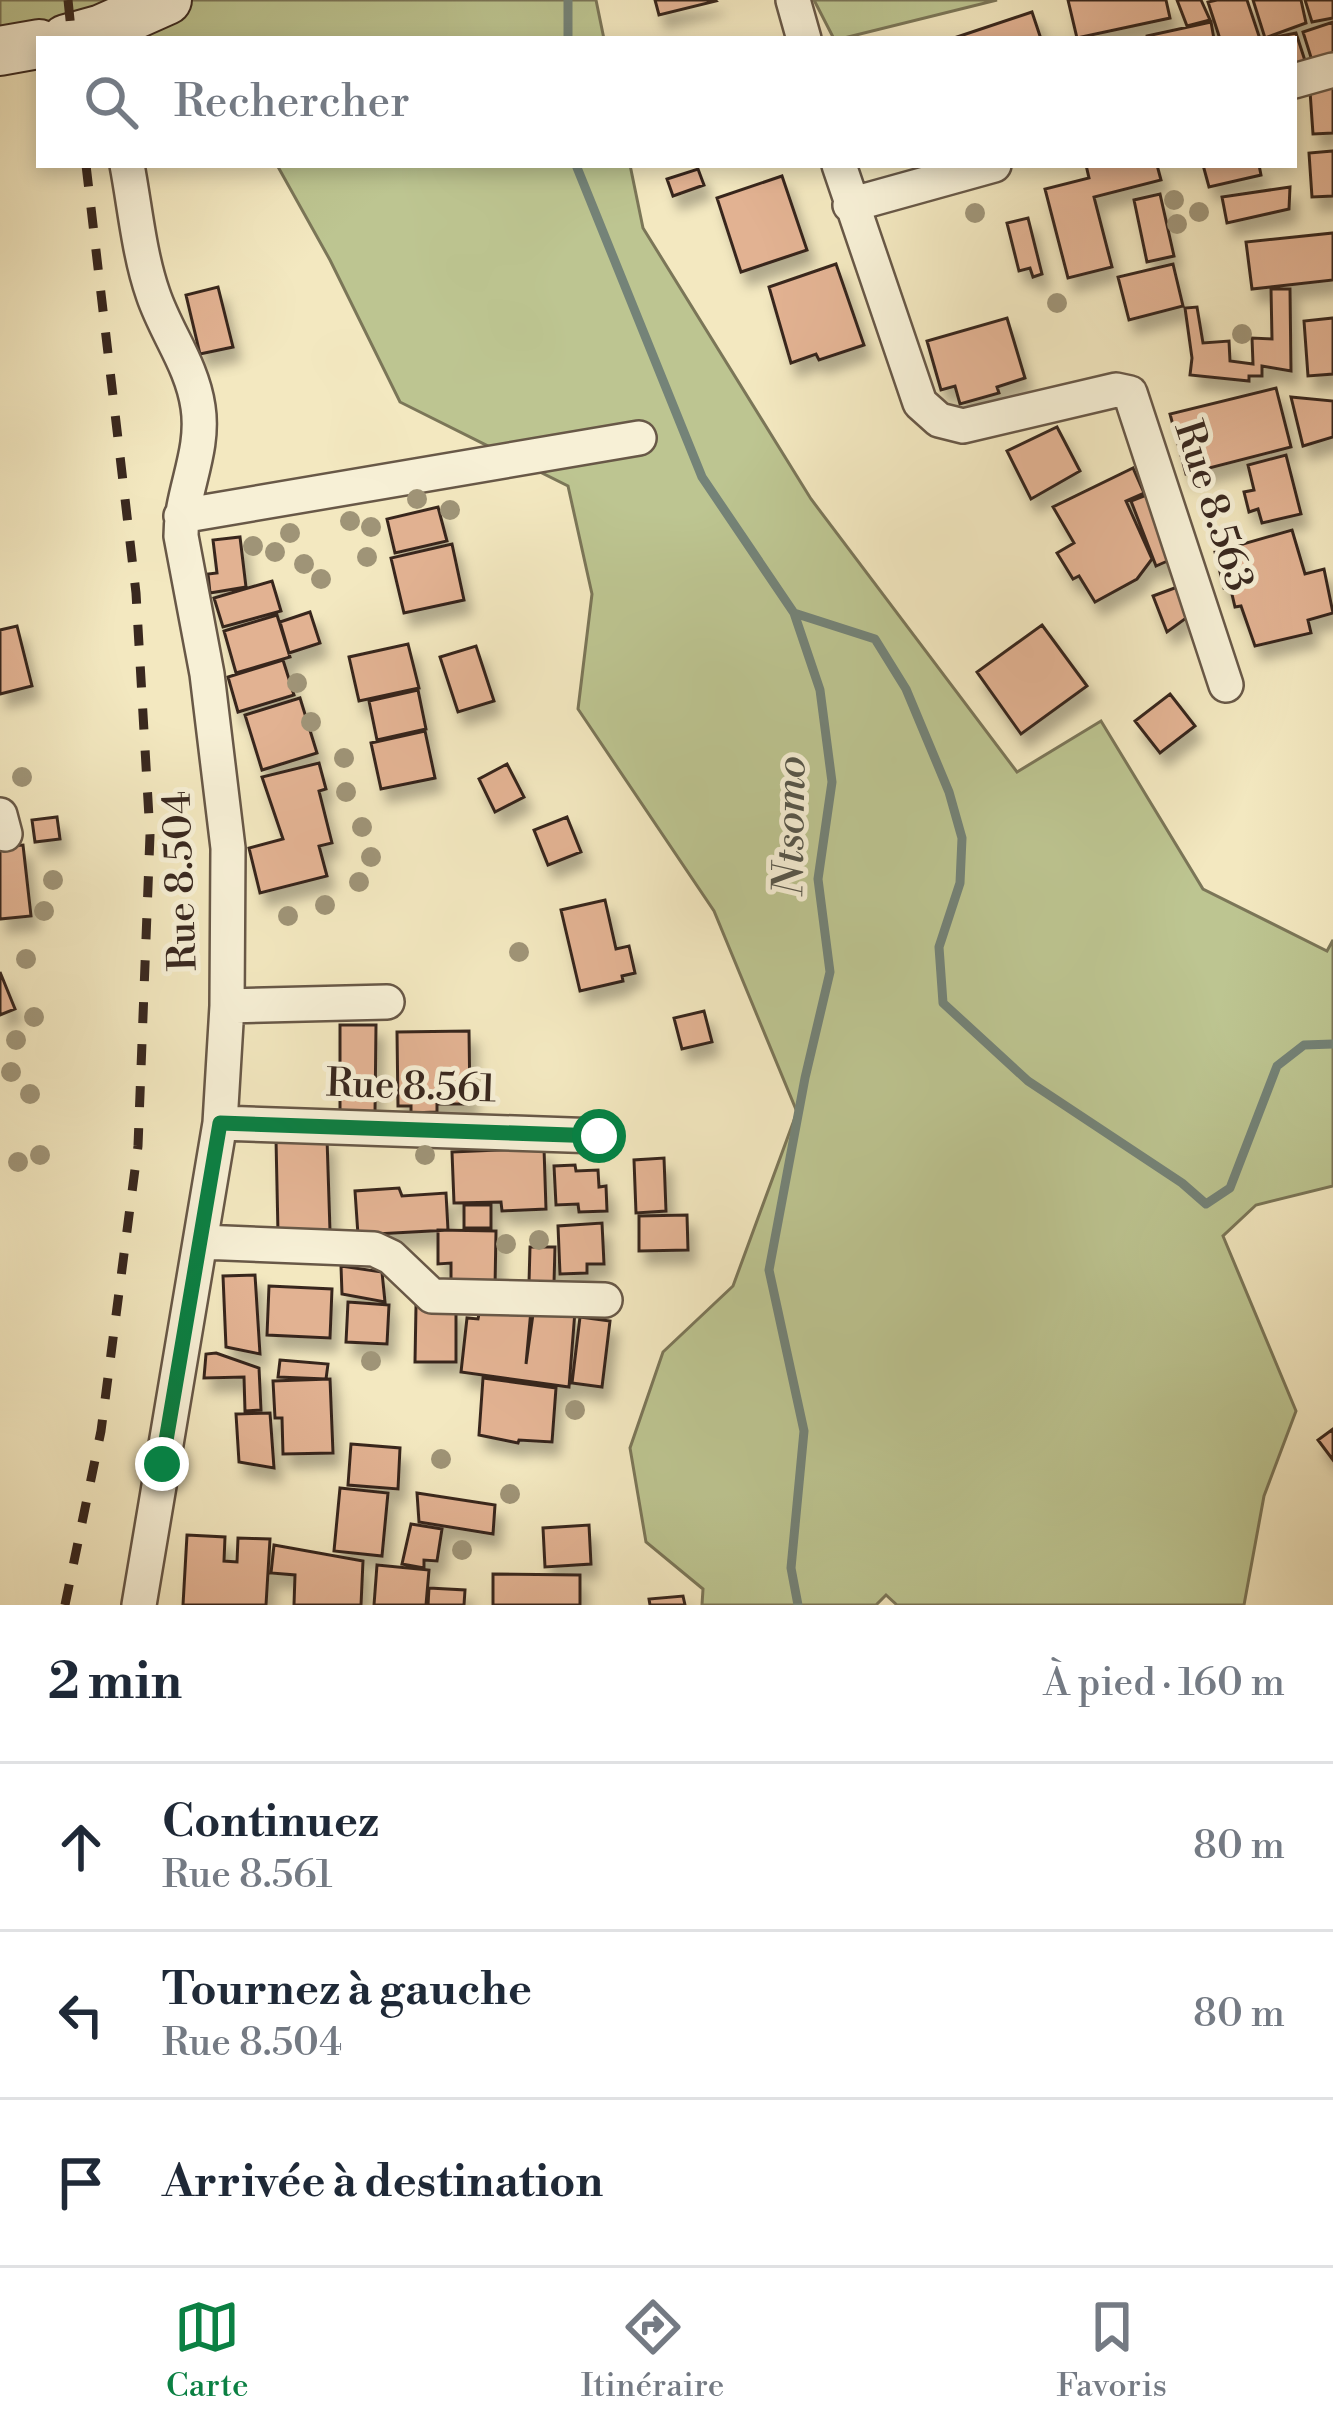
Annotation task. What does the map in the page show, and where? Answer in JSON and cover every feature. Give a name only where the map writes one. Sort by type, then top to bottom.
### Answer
[{"type":"main road","points":[[90,36],[167,0]]},
{"type":"main road","points":[[0,51],[36,45]]},
{"type":"street","points":[[794,0],[803,36]]},
{"type":"street","points":[[1297,80],[1333,70]]},
{"type":"street","name":"Rue 8.504","points":[[128,168],[151,290],[186,361],[199,409],[197,460],[181,516],[181,536],[207,674],[228,848],[220,1123],[140,1605]]},
{"type":"street","name":"Rue 8.563","points":[[840,168],[920,403],[939,420],[963,426],[1116,390],[1130,393],[1226,685]]},
{"type":"street","points":[[850,206],[983,168]]},
{"type":"street","points":[[181,516],[639,438]]},
{"type":"street","points":[[226,1006],[387,1002]]},
{"type":"street","name":"Rue 8.561","points":[[220,1123],[599,1136]]},
{"type":"street","points":[[201,1242],[374,1249],[392,1256],[432,1296],[605,1300]]},
{"type":"green space","points":[[0,0],[596,0],[603,36],[36,36],[36,47],[0,51]]},
{"type":"green space","points":[[814,0],[997,0],[852,36],[832,36]]},
{"type":"green space","points":[[279,168],[631,168],[643,228],[811,499],[1017,772],[1101,721],[1203,889],[1327,951],[1333,940],[1333,1186],[1256,1205],[1223,1236],[1296,1411],[1264,1496],[1244,1605],[897,1605],[886,1595],[876,1605],[702,1605],[703,1589],[646,1542],[630,1448],[663,1352],[733,1286],[797,1112],[714,911],[578,709],[592,594],[568,486],[400,402]]},
{"type":"building","points":[[655,0],[715,0],[716,1],[659,15]]},
{"type":"building","points":[[1068,0],[1166,0],[1170,18],[1077,36]]},
{"type":"building","points":[[1177,0],[1201,0],[1210,20],[1187,26]]},
{"type":"building","points":[[1247,0],[1259,36],[1219,36],[1208,2]]},
{"type":"building","points":[[1253,0],[1301,0],[1306,23],[1264,36]]},
{"type":"building","points":[[1305,0],[1333,0],[1333,18],[1312,22]]},
{"type":"building","points":[[1032,12],[1040,36],[960,36]]},
{"type":"building","points":[[1211,22],[1213,36],[1147,36]]},
{"type":"building","points":[[1333,22],[1333,64],[1315,70],[1303,32]]},
{"type":"building","points":[[1297,36],[1308,70],[1297,71]]},
{"type":"building","points":[[1333,83],[1333,133],[1313,134],[1310,91]]},
{"type":"building","points":[[1333,151],[1333,196],[1312,197],[1309,153]]},
{"type":"building","points":[[1087,168],[1158,168],[1161,180],[1094,197],[1112,267],[1068,278],[1045,189],[1089,178]]},
{"type":"building","points":[[1204,168],[1260,168],[1261,175],[1209,187]]},
{"type":"building","points":[[698,169],[704,185],[673,196],[667,179]]},
{"type":"building","points":[[782,176],[807,250],[741,272],[717,198]]},
{"type":"building","points":[[1290,187],[1289,209],[1227,223],[1222,197]]},
{"type":"building","points":[[1160,194],[1174,256],[1147,262],[1134,200]]},
{"type":"building","points":[[1028,218],[1042,274],[1033,277],[1030,268],[1019,271],[1007,223]]},
{"type":"building","points":[[1333,233],[1333,280],[1252,289],[1246,242]]},
{"type":"building","points":[[836,264],[864,345],[819,360],[816,354],[791,363],[769,287]]},
{"type":"building","points":[[1173,264],[1183,306],[1129,320],[1118,277]]},
{"type":"building","points":[[218,287],[233,347],[200,354],[186,295]]},
{"type":"building","points":[[1271,289],[1290,289],[1291,371],[1262,366],[1262,376],[1249,376],[1249,381],[1190,375],[1185,308],[1197,307],[1203,343],[1229,341],[1230,361],[1253,364],[1252,338],[1272,339]]},
{"type":"building","points":[[1007,318],[1025,378],[997,387],[999,393],[960,404],[955,386],[941,390],[927,341]]},
{"type":"building","points":[[1333,318],[1333,374],[1308,376],[1304,321]]},
{"type":"building","points":[[1276,388],[1291,447],[1186,474],[1170,414]]},
{"type":"building","points":[[1291,397],[1333,401],[1333,437],[1303,446]]},
{"type":"building","points":[[1057,427],[1080,471],[1031,499],[1007,451]]},
{"type":"building","points":[[1286,455],[1301,514],[1262,523],[1258,509],[1249,512],[1244,492],[1254,490],[1248,465]]},
{"type":"building","points":[[1133,468],[1144,493],[1126,501],[1152,559],[1137,579],[1095,602],[1057,553],[1074,543],[1053,507]]},
{"type":"building","points":[[1154,492],[1172,559],[1156,566],[1131,501]]},
{"type":"building","points":[[438,507],[447,541],[395,553],[387,519]]},
{"type":"building","points":[[1292,530],[1305,574],[1324,569],[1333,613],[1308,620],[1311,633],[1255,646],[1241,606],[1235,607],[1230,586],[1224,588],[1215,552]]},
{"type":"building","points":[[240,537],[246,587],[210,593],[208,574],[217,573],[213,540]]},
{"type":"building","points":[[452,544],[464,600],[404,613],[391,558]]},
{"type":"building","points":[[272,581],[281,611],[223,627],[214,598]]},
{"type":"building","points":[[1180,586],[1189,616],[1167,632],[1153,596]]},
{"type":"building","points":[[310,612],[320,643],[289,653],[280,622]]},
{"type":"building","points":[[277,615],[290,657],[236,673],[224,631]]},
{"type":"building","points":[[1042,625],[1087,686],[1021,734],[977,672]]},
{"type":"building","points":[[17,626],[32,686],[0,694],[0,630]]},
{"type":"building","points":[[408,644],[419,688],[359,701],[349,657]]},
{"type":"building","points":[[476,646],[494,701],[458,712],[440,657]]},
{"type":"building","points":[[283,660],[294,695],[238,712],[228,677]]},
{"type":"building","points":[[418,690],[426,729],[377,740],[369,701]]},
{"type":"building","points":[[1170,694],[1195,726],[1160,753],[1135,721]]},
{"type":"building","points":[[300,698],[317,753],[262,770],[245,715]]},
{"type":"building","points":[[425,731],[435,778],[381,789],[371,743]]},
{"type":"building","points":[[319,763],[326,789],[319,791],[332,843],[319,846],[327,876],[260,893],[249,848],[283,839],[262,777]]},
{"type":"building","points":[[507,764],[524,797],[495,812],[479,779]]},
{"type":"building","points":[[57,817],[60,839],[35,842],[32,820]]},
{"type":"building","points":[[567,817],[581,852],[548,865],[534,830]]},
{"type":"building","points":[[23,845],[31,916],[0,919],[0,847]]},
{"type":"building","points":[[605,900],[616,949],[629,946],[635,973],[622,976],[623,981],[580,991],[561,910]]},
{"type":"building","points":[[0,972],[15,1009],[0,1015]]},
{"type":"building","points":[[704,1011],[712,1042],[682,1049],[674,1018]]},
{"type":"building","points":[[340,1025],[376,1025],[375,1113],[340,1113]]},
{"type":"building","points":[[469,1031],[470,1104],[437,1104],[437,1112],[411,1113],[411,1106],[398,1106],[397,1032]]},
{"type":"building","points":[[327,1138],[330,1231],[278,1233],[276,1139]]},
{"type":"building","points":[[544,1148],[546,1209],[502,1211],[501,1202],[454,1203],[452,1152]]},
{"type":"building","points":[[664,1158],[666,1211],[636,1213],[634,1160]]},
{"type":"building","points":[[575,1165],[576,1171],[598,1170],[599,1187],[606,1186],[607,1211],[579,1212],[578,1204],[556,1205],[554,1166]]},
{"type":"building","points":[[399,1188],[402,1196],[446,1193],[448,1230],[358,1235],[355,1191]]},
{"type":"building","points":[[464,1205],[491,1205],[491,1228],[464,1228]]},
{"type":"building","points":[[687,1215],[688,1250],[639,1251],[639,1216]]},
{"type":"building","points":[[602,1223],[604,1264],[587,1264],[587,1273],[560,1274],[558,1226]]},
{"type":"building","points":[[438,1230],[496,1231],[495,1287],[451,1287],[451,1263],[438,1264]]},
{"type":"building","points":[[530,1247],[555,1247],[554,1283],[529,1283]]},
{"type":"building","points":[[341,1266],[382,1272],[385,1302],[342,1294]]},
{"type":"building","points":[[255,1275],[260,1354],[226,1347],[223,1276]]},
{"type":"building","points":[[269,1286],[332,1289],[330,1338],[267,1335]]},
{"type":"building","points":[[348,1302],[389,1305],[387,1344],[346,1342]]},
{"type":"building","points":[[481,1304],[531,1310],[526,1364],[534,1307],[575,1311],[569,1387],[461,1372],[467,1318],[478,1319]]},
{"type":"building","points":[[456,1305],[456,1362],[415,1362],[416,1306]]},
{"type":"building","points":[[580,1317],[610,1321],[602,1387],[572,1383]]},
{"type":"building","points":[[206,1354],[259,1368],[261,1410],[245,1411],[244,1377],[204,1378]]},
{"type":"building","points":[[280,1360],[328,1364],[326,1379],[278,1377]]},
{"type":"building","points":[[483,1378],[556,1388],[552,1442],[518,1443],[479,1435]]},
{"type":"building","points":[[330,1379],[333,1453],[283,1454],[282,1418],[275,1418],[273,1381]]},
{"type":"building","points":[[270,1413],[274,1468],[239,1462],[236,1414]]},
{"type":"building","points":[[1333,1429],[1333,1460],[1318,1440]]},
{"type":"building","points":[[351,1444],[400,1448],[398,1489],[348,1485]]},
{"type":"building","points":[[340,1488],[388,1493],[382,1556],[334,1551]]},
{"type":"building","points":[[417,1493],[495,1505],[493,1534],[419,1522]]},
{"type":"building","points":[[411,1524],[442,1529],[437,1561],[424,1560],[424,1568],[402,1564]]},
{"type":"building","points":[[589,1525],[591,1564],[545,1567],[543,1528]]},
{"type":"building","points":[[187,1535],[225,1537],[224,1561],[237,1562],[238,1538],[270,1539],[266,1605],[183,1605]]},
{"type":"building","points":[[274,1545],[363,1561],[361,1605],[294,1605],[295,1575],[271,1573]]},
{"type":"building","points":[[377,1565],[429,1570],[426,1605],[374,1605]]},
{"type":"building","points":[[493,1574],[580,1575],[580,1605],[493,1605]]},
{"type":"building","points":[[429,1588],[465,1590],[464,1605],[428,1605]]},
{"type":"building","points":[[683,1596],[685,1605],[650,1605],[649,1599]]},
{"type":"waterway","name":"Ntsomo","points":[[568,0],[568,36]]},
{"type":"waterway","name":"Ntsomo","points":[[577,168],[702,477],[794,613],[820,690],[832,782],[818,879],[830,972],[769,1270],[804,1431],[791,1568],[798,1605]]},
{"type":"waterway","points":[[794,613],[875,639],[906,689],[949,792],[962,838],[960,883],[939,947],[943,1003],[1028,1081],[1182,1183],[1206,1204],[1230,1188],[1277,1066],[1304,1045],[1333,1044]]},
{"type":"railway","points":[[68,0],[72,36]]},
{"type":"railway","points":[[65,1605],[101,1431],[138,1146],[150,835],[136,593],[86,168]]},
{"type":"route","points":[[162,1464],[220,1123],[599,1136]]}]
